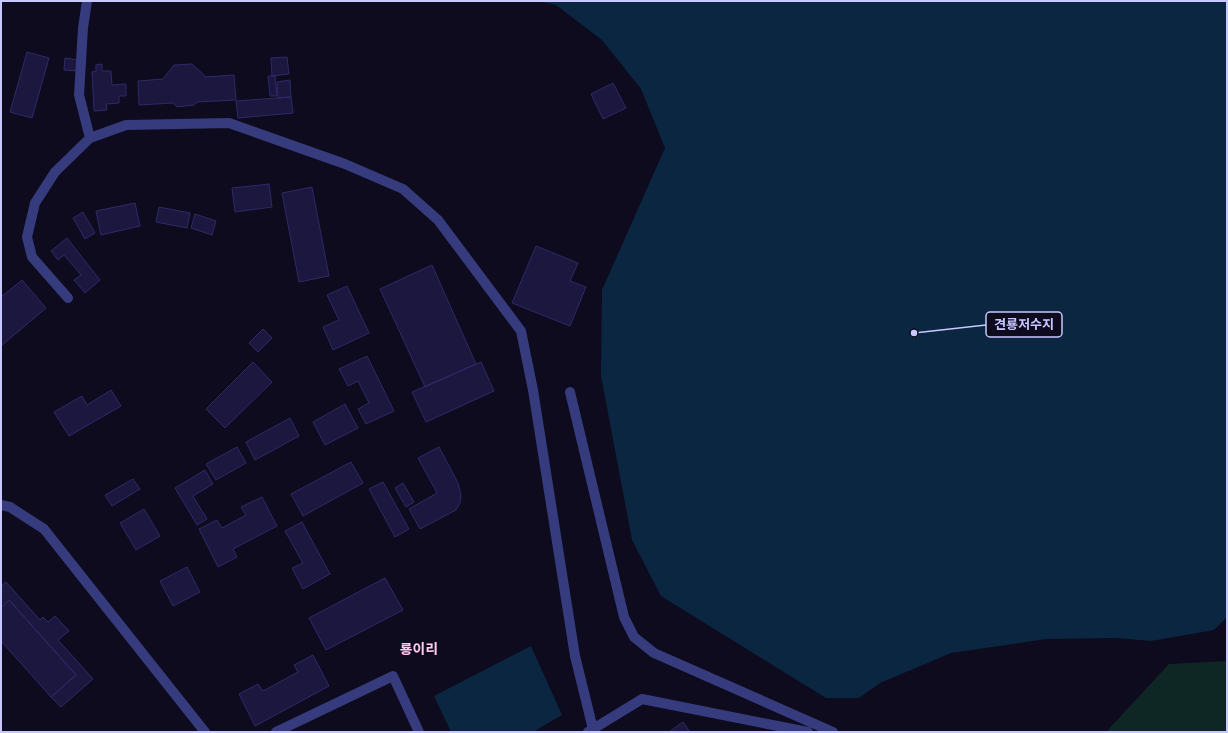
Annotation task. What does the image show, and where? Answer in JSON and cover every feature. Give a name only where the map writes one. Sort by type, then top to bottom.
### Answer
[{"type":"street","points":[[87,1],[83,28],[79,95],[90,138]]},
{"type":"street","points":[[68,298],[32,257],[27,237],[35,203],[55,172],[90,138],[126,125],[229,123],[345,164],[403,189],[438,220],[521,330],[533,390],[575,656],[591,731],[642,699],[808,732]]},
{"type":"street","points":[[570,392],[624,617],[634,637],[654,653],[833,732]]},
{"type":"street","points":[[1,505],[10,507],[44,529],[205,732]]},
{"type":"street","points":[[276,732],[393,676],[419,732]]},
{"type":"green space","points":[[1227,661],[1227,732],[1106,732],[1169,664]]},
{"type":"water","points":[[538,1],[1227,1],[1227,617],[1214,630],[1151,641],[1117,638],[1046,639],[951,653],[880,683],[859,698],[826,698],[661,596],[632,540],[601,376],[602,290],[665,148],[641,89],[602,40],[556,5]]},
{"type":"water","points":[[531,646],[562,715],[533,732],[451,732],[434,696]]},
{"type":"building","points":[[27,52],[49,58],[32,118],[10,112]]},
{"type":"building","points":[[287,57],[289,74],[272,76],[271,58]]},
{"type":"building","points":[[65,58],[78,60],[77,71],[64,70]]},
{"type":"building","points":[[102,64],[102,71],[111,71],[112,85],[126,84],[126,96],[119,96],[119,103],[106,104],[107,110],[94,111],[92,72],[96,71],[96,65]]},
{"type":"building","points":[[192,64],[205,77],[234,75],[236,100],[197,102],[194,105],[177,107],[173,103],[139,105],[138,81],[163,79],[174,65]]},
{"type":"building","points":[[268,76],[275,76],[277,96],[270,96]]},
{"type":"building","points":[[290,80],[291,97],[278,98],[277,82]]},
{"type":"building","points":[[613,83],[626,108],[603,119],[591,94]]},
{"type":"building","points":[[291,97],[293,113],[238,118],[236,101]]},
{"type":"building","points":[[269,184],[272,207],[235,212],[232,188]]},
{"type":"building","points":[[312,187],[329,276],[299,282],[282,193]]},
{"type":"building","points":[[135,203],[140,226],[101,235],[96,211]]},
{"type":"building","points":[[159,207],[190,213],[187,228],[156,222]]},
{"type":"building","points":[[83,212],[95,233],[85,239],[73,218]]},
{"type":"building","points":[[195,214],[216,221],[212,235],[191,228]]},
{"type":"building","points":[[67,238],[100,280],[85,293],[74,280],[81,275],[64,255],[58,260],[51,251]]},
{"type":"building","points":[[536,246],[578,263],[570,281],[586,287],[570,326],[512,303]]},
{"type":"building","points":[[432,265],[476,364],[425,387],[380,289]]},
{"type":"building","points":[[22,280],[46,308],[1,346],[1,297]]},
{"type":"building","points":[[347,286],[369,333],[333,350],[323,327],[339,320],[327,295]]},
{"type":"building","points":[[263,329],[272,338],[258,352],[249,343]]},
{"type":"building","points":[[367,356],[394,411],[366,424],[358,409],[369,403],[358,381],[348,386],[339,369]]},
{"type":"building","points":[[253,362],[272,382],[225,428],[206,409]]},
{"type":"building","points":[[481,362],[494,391],[426,422],[412,392]]},
{"type":"building","points":[[111,390],[121,406],[69,436],[54,412],[82,396],[87,405]]},
{"type":"building","points":[[345,404],[358,428],[325,445],[313,422]]},
{"type":"building","points":[[290,418],[299,436],[255,460],[246,442]]},
{"type":"building","points":[[237,447],[246,463],[216,480],[206,464]]},
{"type":"building","points":[[439,447],[458,483],[461,495],[460,503],[456,510],[420,529],[409,509],[437,493],[418,458]]},
{"type":"building","points":[[351,462],[363,483],[303,516],[291,494]]},
{"type":"building","points":[[205,470],[213,484],[193,496],[207,519],[197,525],[175,488]]},
{"type":"building","points":[[133,479],[140,489],[112,506],[105,495]]},
{"type":"building","points":[[383,482],[409,529],[395,537],[369,489]]},
{"type":"building","points":[[403,483],[414,502],[406,507],[395,488]]},
{"type":"building","points":[[262,497],[277,526],[233,549],[237,557],[218,567],[199,529],[217,520],[222,528],[246,515],[241,507]]},
{"type":"building","points":[[144,509],[160,536],[136,550],[120,523]]},
{"type":"building","points":[[302,522],[330,574],[303,589],[292,568],[303,563],[285,531]]},
{"type":"building","points":[[187,567],[200,592],[173,606],[160,581]]},
{"type":"building","points":[[385,578],[403,610],[326,650],[309,618]]},
{"type":"building","points":[[6,582],[40,620],[43,617],[48,622],[55,616],[69,631],[58,640],[93,679],[61,707],[51,697],[76,675],[9,600],[1,608],[1,586]]},
{"type":"building","points":[[9,600],[76,675],[51,697],[1,641],[1,608]]},
{"type":"building","points":[[313,655],[329,686],[255,726],[239,694],[258,684],[263,691],[298,672],[294,665]]},
{"type":"building","points":[[683,722],[690,732],[669,732]]},
{"type":"place","name":"견룡저수지","points":[[914,333]]},
{"type":"district","name":"룡이리","points":[[419,649]]}]
